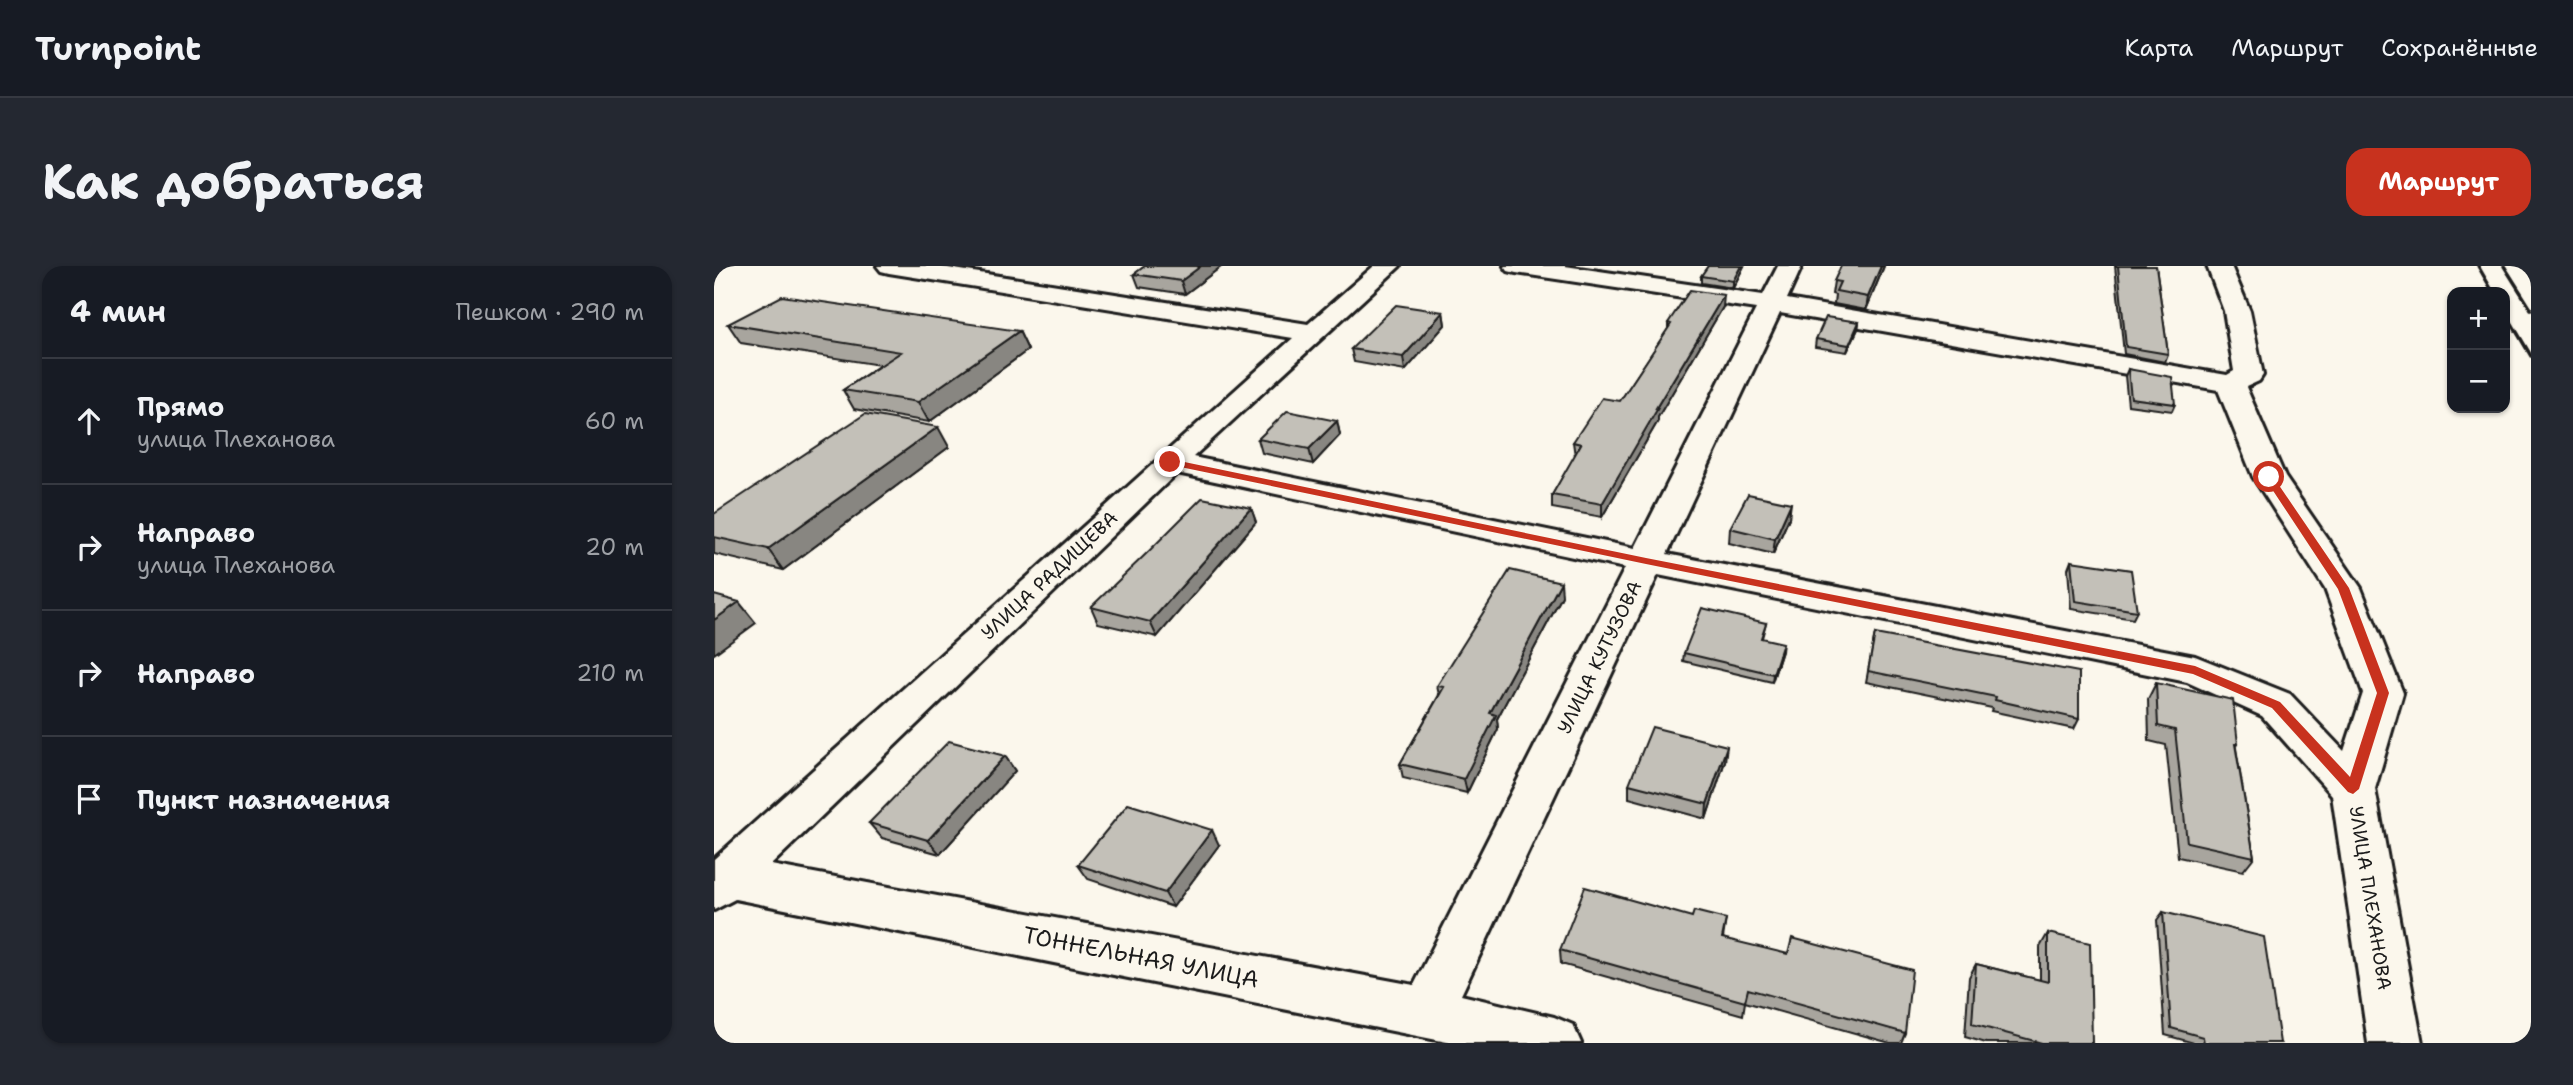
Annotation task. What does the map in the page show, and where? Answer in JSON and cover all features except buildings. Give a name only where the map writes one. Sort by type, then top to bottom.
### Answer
[{"type":"street","points":[[889,266],[1314,333]]},
{"type":"street","name":"УЛИЦА РАДИЩЕВА","points":[[720,883],[1170,462],[1388,266]]},
{"type":"street","points":[[1516,266],[1772,304],[2230,384],[2249,375],[2237,312],[2219,266]]},
{"type":"street","name":"УЛИЦА КУТУЗОВА","points":[[1427,1012],[1790,266]]},
{"type":"street","name":"УЛИЦА ПЛЕХАНОВА","points":[[2230,384],[2269,477],[2343,588],[2383,693],[2353,789],[2395,1043]]},
{"type":"street","points":[[1170,462],[1646,561],[2195,670],[2276,705],[2353,789]]},
{"type":"street","name":"ТОННЕЛЬНАЯ УЛИЦА","points":[[720,883],[1427,1012],[1553,1043]]},
{"type":"railway","points":[[2478,266],[2490,287]]},
{"type":"railway","points":[[2504,266],[2531,309]]},
{"type":"railway","points":[[2510,320],[2531,356]]},
{"type":"route","points":[[1170,462],[1646,561],[2195,670],[2276,705],[2353,789],[2383,693],[2343,588],[2269,477]]}]
